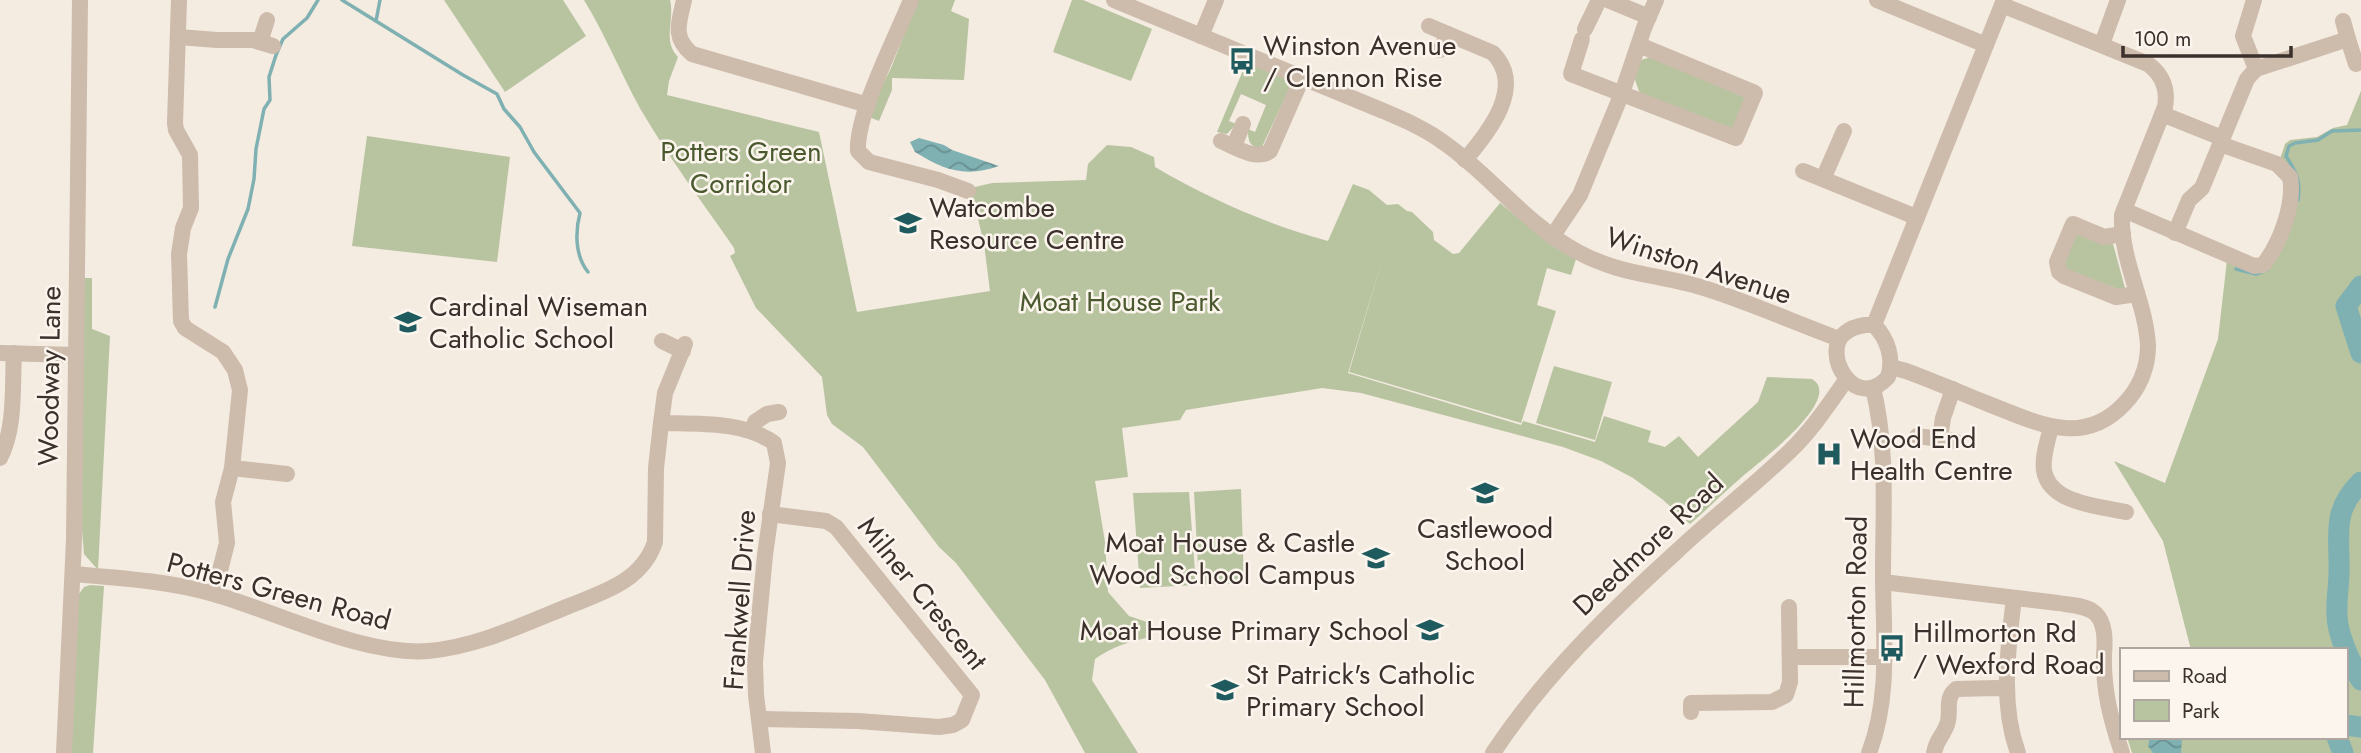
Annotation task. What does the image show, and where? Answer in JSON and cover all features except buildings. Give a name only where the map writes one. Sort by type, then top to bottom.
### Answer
[{"type":"street","name":"Woodway Lane","points":[[64,753],[73,574],[80,0]]},
{"type":"street","points":[[179,0],[175,123],[190,155],[191,208],[183,228],[179,254],[181,321],[185,328],[223,352],[237,377],[240,399],[232,468],[222,509],[227,543],[214,594]]},
{"type":"street","points":[[684,0],[678,33],[684,47],[692,54],[868,105]]},
{"type":"street","points":[[911,0],[868,105],[858,151],[869,162],[938,180],[968,191]]},
{"type":"street","name":"Winston Avenue","points":[[1114,0],[1425,130],[1465,160],[1552,237],[1579,253],[1612,268],[1708,289],[1839,340]]},
{"type":"street","points":[[1201,36],[1216,0]]},
{"type":"street","points":[[1598,0],[1583,34],[1572,74],[1752,146]]},
{"type":"street","points":[[1608,0],[1648,18]]},
{"type":"street","points":[[1552,237],[1580,195],[1656,0]]},
{"type":"street","points":[[1877,0],[1896,3],[1986,45]]},
{"type":"street","points":[[2102,44],[2118,0]]},
{"type":"street","points":[[2254,0],[2243,36],[2256,69]]},
{"type":"street","points":[[1874,325],[2003,3],[2148,64],[2160,75],[2166,98],[2162,114],[2124,210],[2123,234],[2148,346],[2144,373],[2133,395],[2117,412],[2091,426],[2064,429],[2051,427],[1891,367]]},
{"type":"street","points":[[178,37],[253,40],[267,44],[267,20]]},
{"type":"street","points":[[2343,21],[2356,64]]},
{"type":"street","points":[[1429,26],[1493,52],[1504,75],[1504,96],[1498,117],[1488,134],[1465,160]]},
{"type":"street","points":[[1440,50],[1448,33]]},
{"type":"street","points":[[2175,233],[2189,200],[2202,188],[2247,79],[2256,69],[2348,39]]},
{"type":"street","points":[[1639,45],[1772,98]]},
{"type":"street","points":[[1243,124],[1227,143],[1257,156],[1270,151],[1302,78]]},
{"type":"street","points":[[1736,138],[1755,93]]},
{"type":"street","points":[[2124,210],[2254,266],[2263,265],[2271,253],[2289,205],[2290,177],[2277,164],[2162,114]]},
{"type":"street","points":[[1823,179],[1844,131]]},
{"type":"street","points":[[1803,171],[1916,217]]},
{"type":"street","points":[[2123,234],[2104,237],[2074,223],[2057,267],[2064,276],[2116,297],[2137,294]]},
{"type":"street","points":[[1874,325],[1884,338],[1891,367],[1888,377],[1873,388],[1858,387],[1846,380],[1836,350],[1845,332],[1856,327],[1874,325]]},
{"type":"street","name":"Potters Green Road","points":[[73,574],[174,586],[214,594],[378,648],[403,651],[443,649],[514,629],[621,584],[643,563],[651,551],[656,533],[656,468],[665,393],[684,347],[663,341]]},
{"type":"street","points":[[0,458],[6,447],[10,423],[7,353],[75,355]]},
{"type":"street","name":"Deedmore Road","points":[[1493,753],[1509,727],[1572,652],[1675,552],[1791,450],[1815,424],[1846,380]]},
{"type":"street","name":"Hillmorton Road","points":[[1869,753],[1881,712],[1884,657],[1883,438],[1873,388]]},
{"type":"street","points":[[1917,436],[1947,440],[1943,418],[1954,390]]},
{"type":"street","points":[[661,423],[698,424],[753,432],[755,422],[767,414],[779,412]]},
{"type":"street","points":[[2051,427],[2044,461],[2044,470],[2050,484],[2069,499],[2126,512]]},
{"type":"street","name":"Frankwell Drive","points":[[753,432],[774,443],[778,463],[756,649],[756,695],[763,753]]},
{"type":"street","points":[[232,468],[287,474]]},
{"type":"street","name":"Milner Crescent","points":[[759,719],[858,721],[939,727],[962,720],[972,695],[836,527],[826,521],[771,514]]},
{"type":"street","points":[[1883,582],[2084,608],[2095,613],[2101,622],[2105,644],[2105,693],[2122,753]]},
{"type":"street","points":[[2014,598],[2007,691],[2011,732],[2018,753]]},
{"type":"street","points":[[1691,712],[1691,704],[1772,702],[1780,699],[1789,687],[1789,607]]},
{"type":"street","points":[[1790,657],[1884,657]]},
{"type":"street","points":[[1934,753],[1937,739],[1947,726],[1951,693],[1956,689],[1997,688],[2007,691]]},
{"type":"green space","points":[[444,0],[563,0],[586,36],[505,92]]},
{"type":"green space","name":"Moat House Park","points":[[584,0],[670,0],[670,37],[673,51],[678,57],[667,95],[819,132],[857,312],[990,291],[984,244],[974,202],[968,198],[975,187],[992,183],[1086,180],[1088,164],[1107,145],[1131,147],[1154,157],[1155,167],[1197,190],[1261,219],[1328,241],[1353,184],[1369,190],[1387,205],[1398,204],[1412,212],[1433,232],[1434,240],[1453,254],[1459,253],[1500,203],[1553,246],[1576,259],[1571,275],[1547,268],[1537,305],[1556,311],[1521,423],[1349,372],[1383,257],[1348,373],[1521,425],[1523,421],[1595,442],[1604,416],[1651,431],[1648,442],[1665,447],[1679,436],[1698,457],[1758,402],[1767,377],[1812,379],[1819,388],[1817,400],[1808,415],[1780,445],[1690,524],[1633,478],[1601,461],[1563,447],[1361,393],[1322,388],[1186,410],[1180,420],[1122,428],[1128,477],[1095,481],[1105,542],[1108,592],[1129,616],[1147,622],[1152,637],[1122,645],[1095,659],[1092,680],[1138,753],[1085,753],[1045,680],[956,563],[939,547],[863,447],[832,424],[827,415],[822,377],[756,308],[730,256],[735,253],[734,248],[652,128]]},
{"type":"green space","points":[[918,0],[955,0],[951,11],[969,19],[964,80],[892,78],[892,90],[879,121],[869,117],[869,111],[891,68]]},
{"type":"green space","points":[[1072,0],[1083,0],[1152,29],[1131,81],[1053,52]]},
{"type":"green space","points":[[1654,56],[1747,98],[1734,129],[1640,94],[1634,77],[1641,60]]},
{"type":"green space","points":[[1252,65],[1290,79],[1292,83],[1261,149],[1250,142],[1248,129],[1255,132],[1266,105],[1241,94],[1229,121],[1236,124],[1227,134],[1217,132],[1244,68]]},
{"type":"green space","points":[[2361,91],[2361,753],[2132,753],[2128,739],[2347,739],[2347,648],[2190,648],[2163,541],[2114,461],[2165,483],[2218,339],[2227,260],[2251,270],[2291,212],[2280,159],[2285,144],[2290,140],[2317,137],[2333,128],[2347,125]]},
{"type":"green space","points":[[367,136],[510,157],[497,262],[352,246]]},
{"type":"green space","points":[[2082,232],[2113,244],[2125,288],[2123,291],[2064,269],[2063,256],[2074,234]]},
{"type":"green space","points":[[83,278],[92,278],[92,329],[110,336],[98,570],[84,554],[80,507]]},
{"type":"green space","points":[[1554,366],[1612,382],[1595,440],[1536,423]]},
{"type":"green space","points":[[1241,489],[1244,583],[1199,585],[1194,492]]},
{"type":"green space","points":[[1189,492],[1196,585],[1140,588],[1133,493]]},
{"type":"green space","points":[[104,586],[93,753],[71,753],[79,594],[84,587]]},
{"type":"water","points":[[919,138],[999,166],[965,172],[945,168],[915,152],[910,142]]},
{"type":"water","points":[[2150,739],[2182,739],[2181,753],[2153,753],[2148,746]]},
{"type":"waterway","points":[[215,307],[228,259],[248,209],[264,109],[270,100],[269,77],[276,55],[283,39],[307,18],[318,0]]},
{"type":"waterway","points":[[342,0],[497,94],[504,109],[520,127],[534,152],[580,213],[577,244],[588,272]]},
{"type":"waterway","points":[[376,21],[380,0]]},
{"type":"waterway","points":[[2298,200],[2297,177],[2286,156],[2289,146],[2318,140],[2332,131],[2361,130]]},
{"type":"waterway","points":[[2236,269],[2256,274],[2267,270]]},
{"type":"waterway","points":[[2361,286],[2346,306],[2361,353]]},
{"type":"waterway","points":[[2345,648],[2337,610],[2339,524],[2345,503],[2361,482]]},
{"type":"waterway","points":[[2347,652],[2361,680]]},
{"type":"waterway","points":[[2347,725],[2361,727]]},
{"type":"waterway","points":[[2338,739],[2343,753]]},
{"type":"place","name":"Winston Avenue / Clennon Rise","points":[[1242,61]]},
{"type":"place","name":"Watcombe Resource Centre","points":[[908,223]]},
{"type":"place","name":"Cardinal Wiseman Catholic School","points":[[408,322]]},
{"type":"place","name":"Wood End Health Centre","points":[[1829,454]]},
{"type":"place","name":"Castlewood School","points":[[1485,493]]},
{"type":"place","name":"Moat House & Castle Wood School Campus","points":[[1376,558]]},
{"type":"place","name":"Moat House Primary School","points":[[1430,630]]},
{"type":"place","name":"Hillmorton Rd / Wexford Road","points":[[1892,648]]},
{"type":"place","name":"St Patrick's Catholic Primary School","points":[[1225,690]]},
{"type":"park label","name":"Potters Green Corridor","points":[[741,167]]}]
